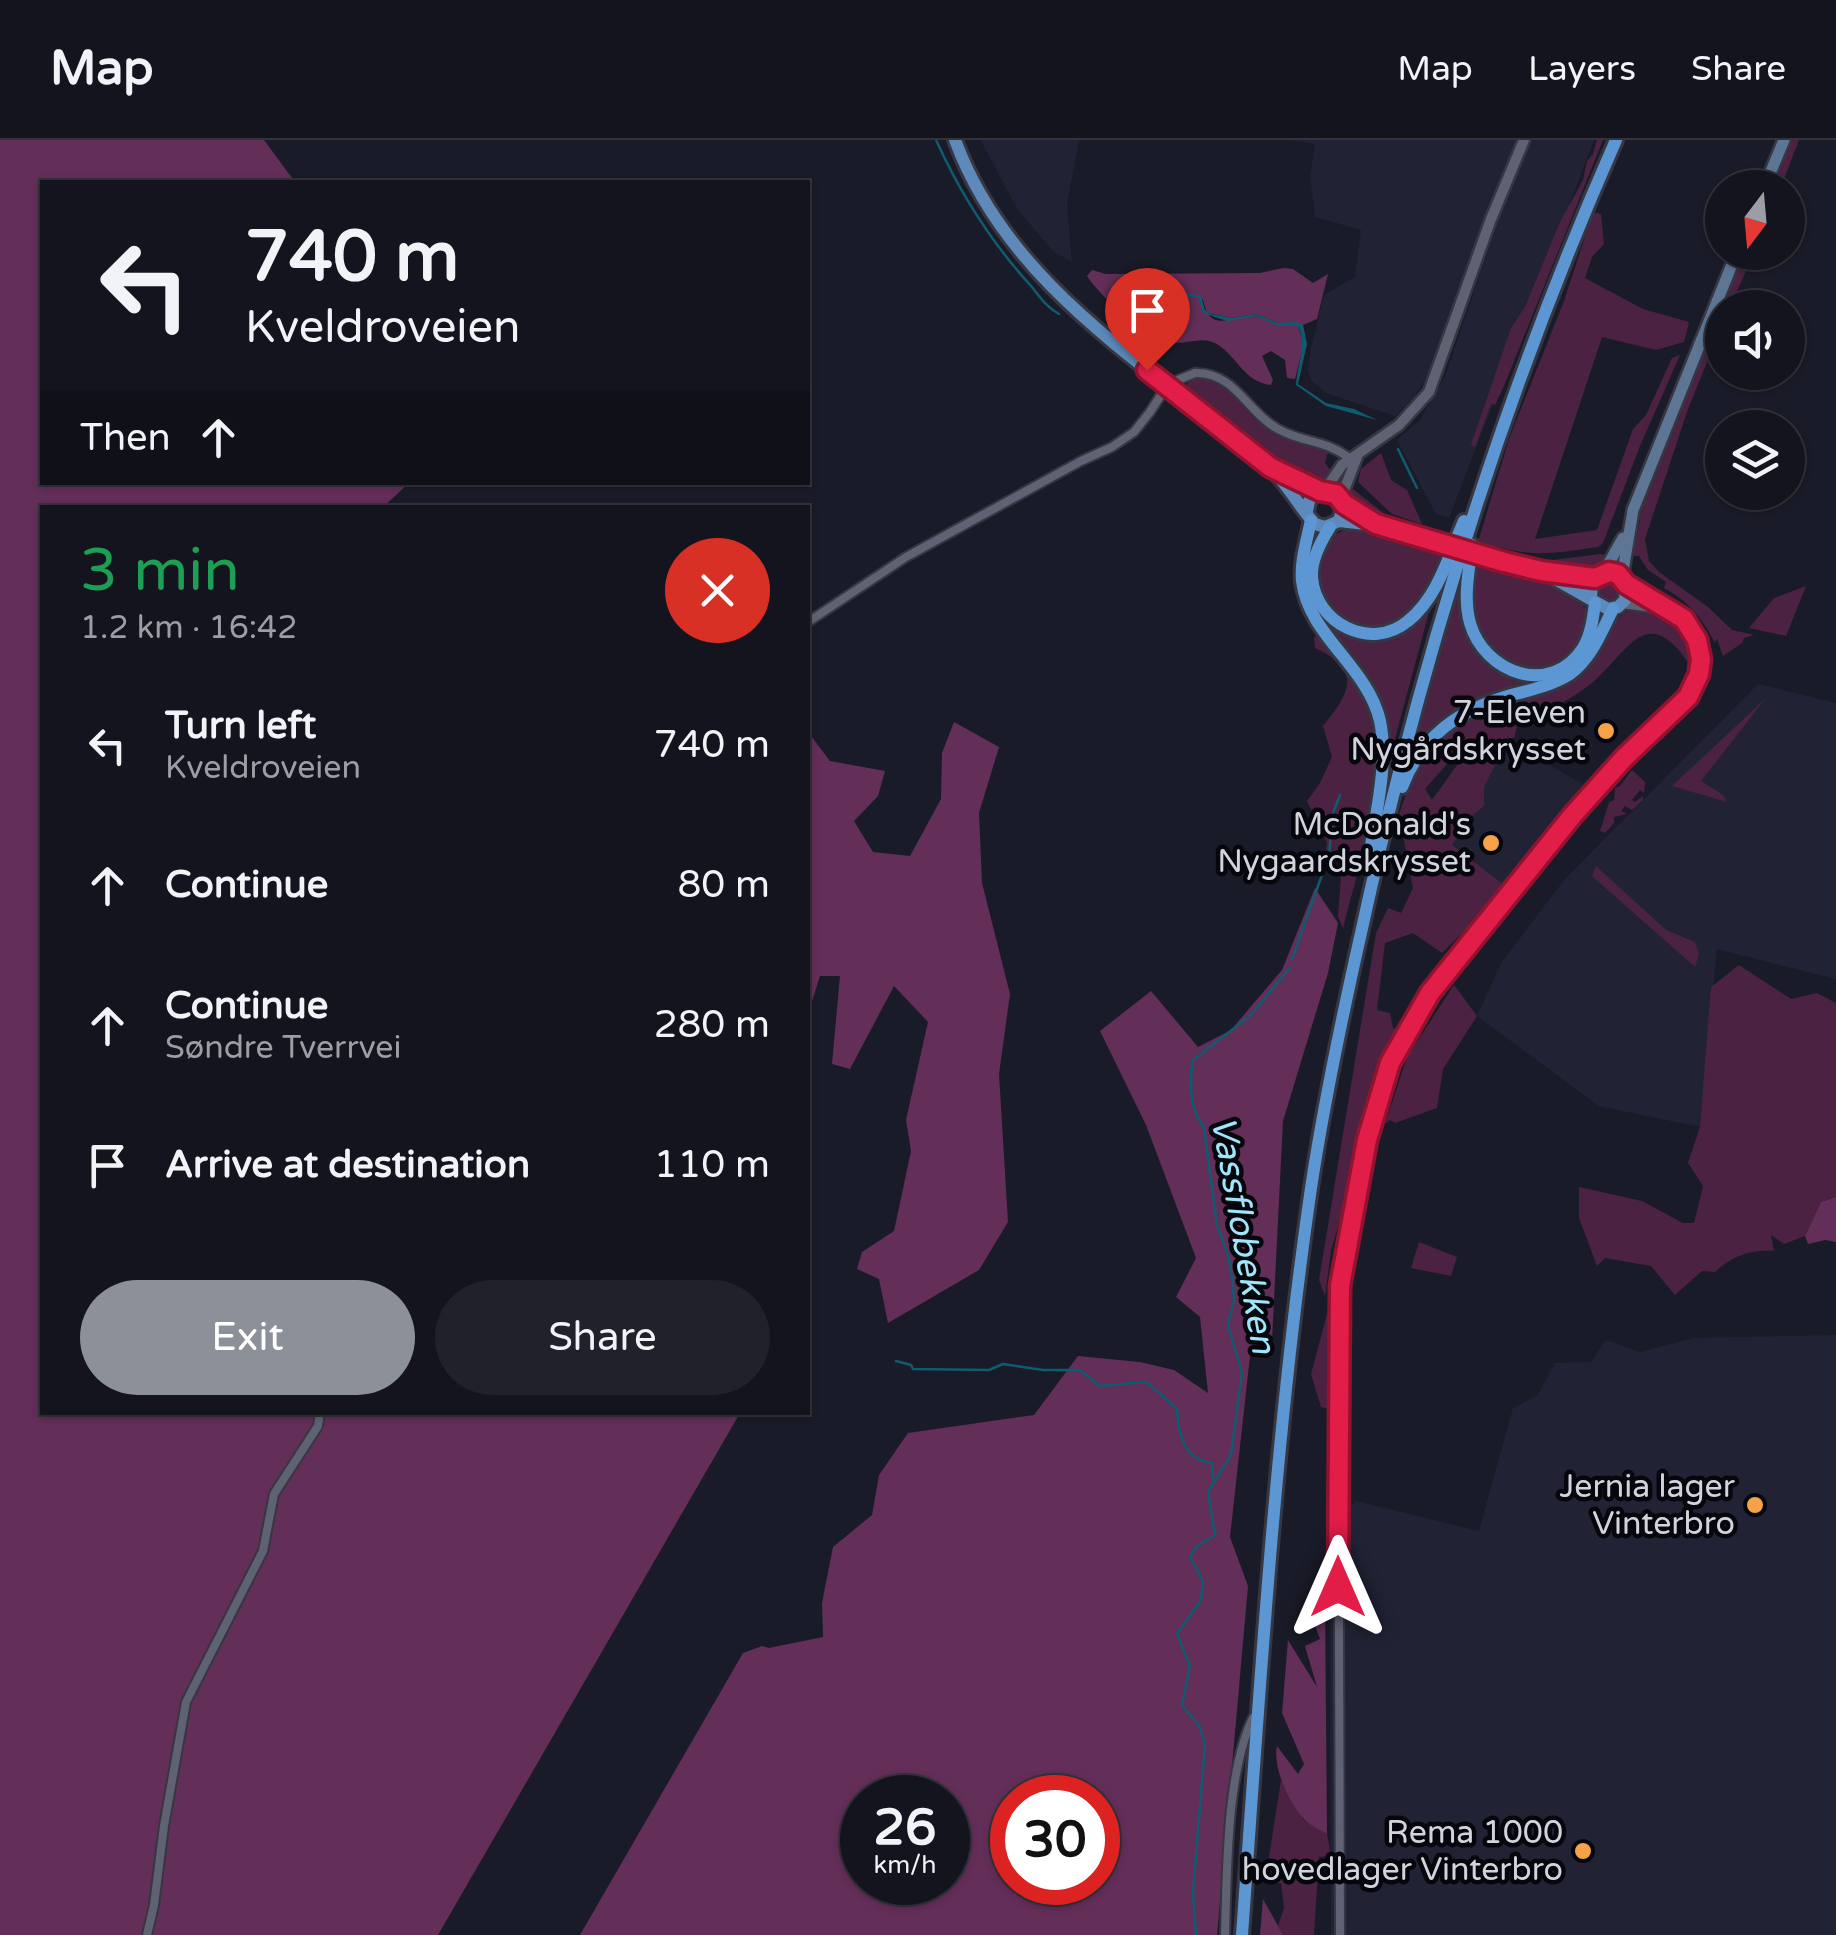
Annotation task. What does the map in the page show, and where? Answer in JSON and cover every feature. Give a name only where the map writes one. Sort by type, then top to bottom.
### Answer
[{"type":"highway","points":[[1239,1935],[1273,1461],[1296,1257],[1330,1043],[1368,866],[1415,684],[1464,519],[1523,354],[1608,140]]},
{"type":"highway","points":[[1239,1935],[1302,1257],[1336,1046],[1381,841],[1440,618],[1530,355],[1616,140]]},
{"type":"highway","points":[[1499,443],[1468,572],[1468,611],[1478,641],[1489,657],[1513,673],[1548,674],[1583,648],[1590,632],[1593,600]]},
{"type":"highway","points":[[1309,516],[1302,569],[1305,596],[1318,621],[1365,683],[1380,722],[1381,773],[1368,866]]},
{"type":"highway","points":[[1335,524],[1316,554],[1312,570],[1316,594],[1333,620],[1346,628],[1377,634],[1404,624],[1423,606],[1464,519]]},
{"type":"highway","points":[[1381,841],[1407,775],[1432,736],[1466,711],[1570,674],[1592,651],[1618,606]]},
{"type":"main road","points":[[955,140],[993,215],[1047,282],[1118,347],[1270,467],[1320,526],[1376,524],[1541,571],[1600,575],[1624,581]]},
{"type":"main road","points":[[1772,170],[1784,140]]},
{"type":"main road","points":[[1541,571],[1603,608],[1618,606],[1627,594],[1624,581],[1628,530],[1646,475],[1730,270]]},
{"type":"main road","points":[[1270,467],[1322,490],[1376,524]]},
{"type":"main road","points":[[1309,516],[1308,501],[1322,490]]},
{"type":"main road","points":[[1335,524],[1342,501]]},
{"type":"main road","points":[[1593,600],[1590,587],[1628,530]]},
{"type":"street","points":[[1322,490],[1336,472],[1400,425],[1429,392],[1491,218],[1524,140]]},
{"type":"street","points":[[810,621],[906,556],[1062,470],[1112,447],[1134,432],[1168,384],[1196,373],[1224,379],[1256,412],[1284,432],[1321,441],[1355,459]]},
{"type":"street","points":[[1342,501],[1355,459]]},
{"type":"street","points":[[1340,1935],[1338,1309],[1342,1264],[1372,1120],[1390,1063],[1430,993],[1572,816],[1695,686],[1701,659],[1692,628],[1672,610],[1624,581]]},
{"type":"street","points":[[1618,606],[1672,610]]},
{"type":"street","points":[[146,1935],[186,1702],[263,1551],[274,1494],[318,1426],[320,1415]]},
{"type":"street","points":[[1225,1935],[1234,1792],[1246,1732],[1253,1718]]},
{"type":"shaded area","points":[[0,140],[264,140],[294,180],[40,180],[40,485],[407,485],[385,505],[40,505],[40,1415],[739,1415],[438,1935],[0,1935]]},
{"type":"shaded area","points":[[981,140],[1079,140],[1067,204],[1072,262],[1054,252],[1017,209]]},
{"type":"shaded area","points":[[1289,140],[1516,140],[1433,368],[1414,397],[1395,416],[1326,393],[1311,380],[1311,349],[1324,295],[1355,277],[1361,230],[1315,217],[1310,176],[1315,144]]},
{"type":"shaded area","points":[[1531,140],[1594,140],[1449,518],[1436,514],[1397,440],[1420,420],[1445,377],[1503,206]]},
{"type":"shaded area","points":[[1597,140],[1603,140],[1504,386],[1495,405],[1491,404],[1475,447],[1471,445],[1511,328],[1525,307]]},
{"type":"shaded area","points":[[1789,140],[1799,140],[1788,170],[1776,170]]},
{"type":"shaded area","points":[[1593,212],[1601,214],[1604,244],[1592,257],[1585,278],[1643,309],[1689,322],[1684,342],[1656,350],[1602,337],[1535,539],[1597,530],[1633,429],[1646,415],[1672,358],[1680,355],[1603,543],[1598,547],[1538,553],[1478,542],[1509,439],[1564,301]]},
{"type":"shaded area","points":[[1284,268],[1293,269],[1313,283],[1328,274],[1317,319],[1303,325],[1277,323],[1256,314],[1232,318],[1208,313],[1218,320],[1249,316],[1276,324],[1298,326],[1304,344],[1295,379],[1287,378],[1285,360],[1271,351],[1262,356],[1273,380],[1271,385],[1247,374],[1215,343],[1174,342],[1158,337],[1123,314],[1087,276],[1092,270],[1106,274],[1259,273]],"holes":[[[1182,296],[1148,312],[1131,311],[1153,307]]]},
{"type":"shaded area","points":[[1735,270],[1746,270],[1738,290],[1727,290]]},
{"type":"shaded area","points":[[1705,345],[1705,367],[1645,539],[1649,561],[1659,572],[1708,607],[1732,630],[1754,635],[1744,638],[1723,656],[1717,639],[1715,643],[1694,611],[1664,588],[1666,582],[1648,570],[1639,556],[1634,556],[1640,520],[1637,515]]},
{"type":"shaded area","points":[[1200,376],[1224,388],[1258,421],[1282,437],[1329,448],[1325,463],[1331,471],[1326,479],[1317,484],[1274,461],[1183,390],[1191,378]]},
{"type":"shaded area","points":[[1381,453],[1391,480],[1407,490],[1422,524],[1392,514],[1358,482],[1361,469]]},
{"type":"shaded area","points":[[1349,486],[1390,518],[1413,529],[1362,511],[1350,496]]},
{"type":"shaded area","points":[[1342,531],[1361,531],[1443,551],[1425,594],[1410,613],[1391,626],[1361,628],[1348,623],[1336,614],[1320,590],[1320,561],[1327,543]]},
{"type":"shaded area","points":[[1607,555],[1584,570],[1566,570],[1537,562]]},
{"type":"shaded area","points":[[1464,558],[1471,620],[1483,655],[1495,668],[1537,680],[1537,685],[1463,710],[1403,776]]},
{"type":"shaded area","points":[[1473,559],[1535,576],[1577,599],[1586,609],[1579,642],[1571,654],[1547,669],[1533,670],[1489,652],[1475,620]]},
{"type":"shaded area","points":[[1605,580],[1613,580],[1620,591],[1613,602],[1605,602],[1598,595],[1598,587]]},
{"type":"shaded area","points":[[1806,586],[1786,636],[1749,628],[1774,598]]},
{"type":"shaded area","points":[[1432,601],[1385,776],[1373,689],[1327,628],[1330,624],[1361,638],[1387,638],[1409,626]]},
{"type":"shaded area","points":[[1630,610],[1666,617],[1689,638],[1694,667],[1677,700],[1675,697],[1686,682],[1687,661],[1660,635],[1648,634],[1637,638],[1576,695],[1518,722],[1514,738],[1509,738],[1484,787],[1484,806],[1452,845],[1508,888],[1474,928],[1467,928],[1442,953],[1413,933],[1385,943],[1377,1010],[1390,1013],[1393,1028],[1400,1031],[1378,1078],[1341,1237],[1331,1315],[1332,1410],[1321,1407],[1311,1374],[1331,1299],[1335,1259],[1349,1188],[1331,1251],[1325,1296],[1319,1280],[1376,933],[1388,908],[1401,913],[1413,888],[1402,830],[1395,828],[1408,791],[1425,757],[1450,729],[1484,709],[1572,680],[1589,664],[1620,616]],"holes":[[[1454,756],[1460,761],[1432,800],[1425,789]]]},
{"type":"shaded area","points":[[1314,636],[1329,645],[1348,667],[1365,695],[1374,727],[1374,795],[1343,929],[1338,916],[1342,864],[1324,861],[1327,843],[1307,801],[1332,757],[1323,726],[1340,703],[1347,683],[1341,665],[1315,648]]},
{"type":"shaded area","points":[[1758,684],[1836,703],[1836,979],[1717,949],[1700,1127],[1599,1106],[1477,1016],[1502,962],[1564,880]]},
{"type":"shaded area","points":[[1765,699],[1701,781],[1727,802],[1672,786]]},
{"type":"shaded area","points":[[954,722],[999,747],[979,813],[982,883],[1010,994],[999,1074],[1008,1222],[979,1270],[888,1323],[879,1279],[857,1269],[862,1252],[894,1231],[911,1151],[906,1120],[928,1022],[894,986],[850,1069],[832,1064],[840,976],[820,976],[810,1008],[810,735],[830,761],[885,771],[878,796],[854,821],[873,852],[910,856],[941,799],[942,753]]},
{"type":"shaded area","points":[[1503,739],[1590,788],[1508,888],[1451,845]]},
{"type":"shaded area","points":[[1622,767],[1625,769],[1584,814],[1422,1019],[1396,1073],[1380,1125],[1385,1090],[1406,1045],[1437,994],[1518,887]]},
{"type":"shaded area","points":[[1632,770],[1645,782],[1644,793],[1640,790],[1632,800],[1643,796],[1643,800],[1632,810],[1625,806],[1621,811],[1627,814],[1614,817],[1605,833],[1600,831],[1609,802],[1614,800],[1615,788]]},
{"type":"shaded area","points":[[1596,866],[1666,930],[1695,942],[1699,954],[1695,967],[1592,876]]},
{"type":"shaded area","points":[[1315,888],[1338,923],[1328,973],[1283,1121],[1272,1340],[1251,1347],[1230,1537],[1248,1586],[1217,1935],[580,1935],[743,1653],[762,1646],[769,1648],[823,1637],[822,1603],[833,1547],[872,1515],[879,1475],[908,1433],[1034,1415],[1078,1356],[1140,1362],[1174,1370],[1208,1393],[1200,1317],[1176,1297],[1196,1258],[1146,1125],[1100,1031],[1151,991],[1198,1047],[1231,1030],[1282,970]]},
{"type":"shaded area","points":[[1739,965],[1791,999],[1817,993],[1836,1003],[1836,1197],[1821,1202],[1805,1236],[1784,1244],[1771,1235],[1774,1251],[1750,1253],[1715,1272],[1702,1271],[1675,1295],[1651,1266],[1605,1258],[1597,1266],[1579,1218],[1579,1187],[1642,1201],[1683,1223],[1694,1223],[1703,1186],[1688,1163],[1700,1127],[1711,987]]},
{"type":"shaded area","points":[[1454,985],[1477,1016],[1443,1069],[1437,1108],[1385,1124],[1407,1057]]},
{"type":"shaded area","points":[[1836,1197],[1836,1242],[1808,1244],[1805,1236],[1821,1202]]},
{"type":"shaded area","points":[[1419,1242],[1457,1257],[1451,1276],[1411,1268]]},
{"type":"shaded area","points":[[1836,1335],[1836,1935],[1331,1935],[1330,1526],[1356,1501],[1479,1531],[1513,1408],[1538,1395],[1555,1363],[1591,1362],[1606,1340],[1640,1352],[1694,1338]]},
{"type":"shaded area","points":[[1325,1599],[1327,1834],[1308,1823],[1294,1806],[1276,1755],[1277,1746],[1298,1774],[1304,1764],[1282,1713],[1288,1640],[1317,1687],[1305,1646],[1320,1639],[1307,1604]]},
{"type":"shaded area","points":[[1281,1780],[1304,1820],[1327,1834],[1331,1856],[1319,1857],[1314,1935],[1283,1935],[1278,1926],[1284,1908],[1281,1883],[1273,1883],[1269,1857]]},
{"type":"shaded area","points":[[1263,1899],[1283,1935],[1260,1935]]},
{"type":"water","points":[[1182,292],[1201,296],[1210,314],[1232,318],[1256,314],[1277,323],[1303,325],[1307,344],[1298,384],[1326,403],[1354,409],[1377,420],[1326,406],[1296,385],[1302,347],[1298,326],[1278,326],[1256,316],[1227,321],[1203,313],[1199,298],[1191,297],[1149,312],[1131,312],[1152,308]]},
{"type":"waterway","points":[[936,140],[990,235],[1044,302],[1059,314]]},
{"type":"waterway","points":[[1398,449],[1417,488]]},
{"type":"waterway","name":"Vassflobekken","points":[[1292,959],[1329,855],[1333,813],[1340,795]]},
{"type":"waterway","name":"Vassflobekken","points":[[1196,1935],[1193,1892],[1205,1745],[1200,1727],[1182,1705],[1190,1666],[1177,1634],[1201,1600],[1203,1581],[1190,1557],[1197,1546],[1215,1535],[1208,1492],[1231,1455],[1242,1372],[1228,1325],[1233,1286],[1229,1258],[1217,1225],[1204,1128],[1193,1103],[1192,1061],[1251,1015],[1290,968]]},
{"type":"waterway","points":[[896,1361],[913,1369],[989,1370],[1003,1364],[1080,1370],[1100,1386],[1147,1382],[1177,1409],[1184,1444],[1195,1457],[1212,1463],[1213,1479]]},
{"type":"place","name":"7-Eleven Nygårdskrysset","points":[[1606,731]]},
{"type":"place","name":"McDonald's Nygaardskrysset","points":[[1491,843]]},
{"type":"place","name":"Jernia lager Vinterbro","points":[[1755,1505]]},
{"type":"place","name":"Rema 1000 hovedlager Vinterbro","points":[[1583,1851]]},
{"type":"route","points":[[1147,370],[1270,467],[1320,491],[1331,491],[1376,524],[1541,571],[1595,578],[1609,572],[1618,574],[1626,584],[1684,619],[1692,628],[1701,659],[1695,686],[1688,697],[1624,758],[1572,816],[1430,993],[1390,1063],[1367,1140],[1342,1264],[1338,1339],[1338,1587]]}]
